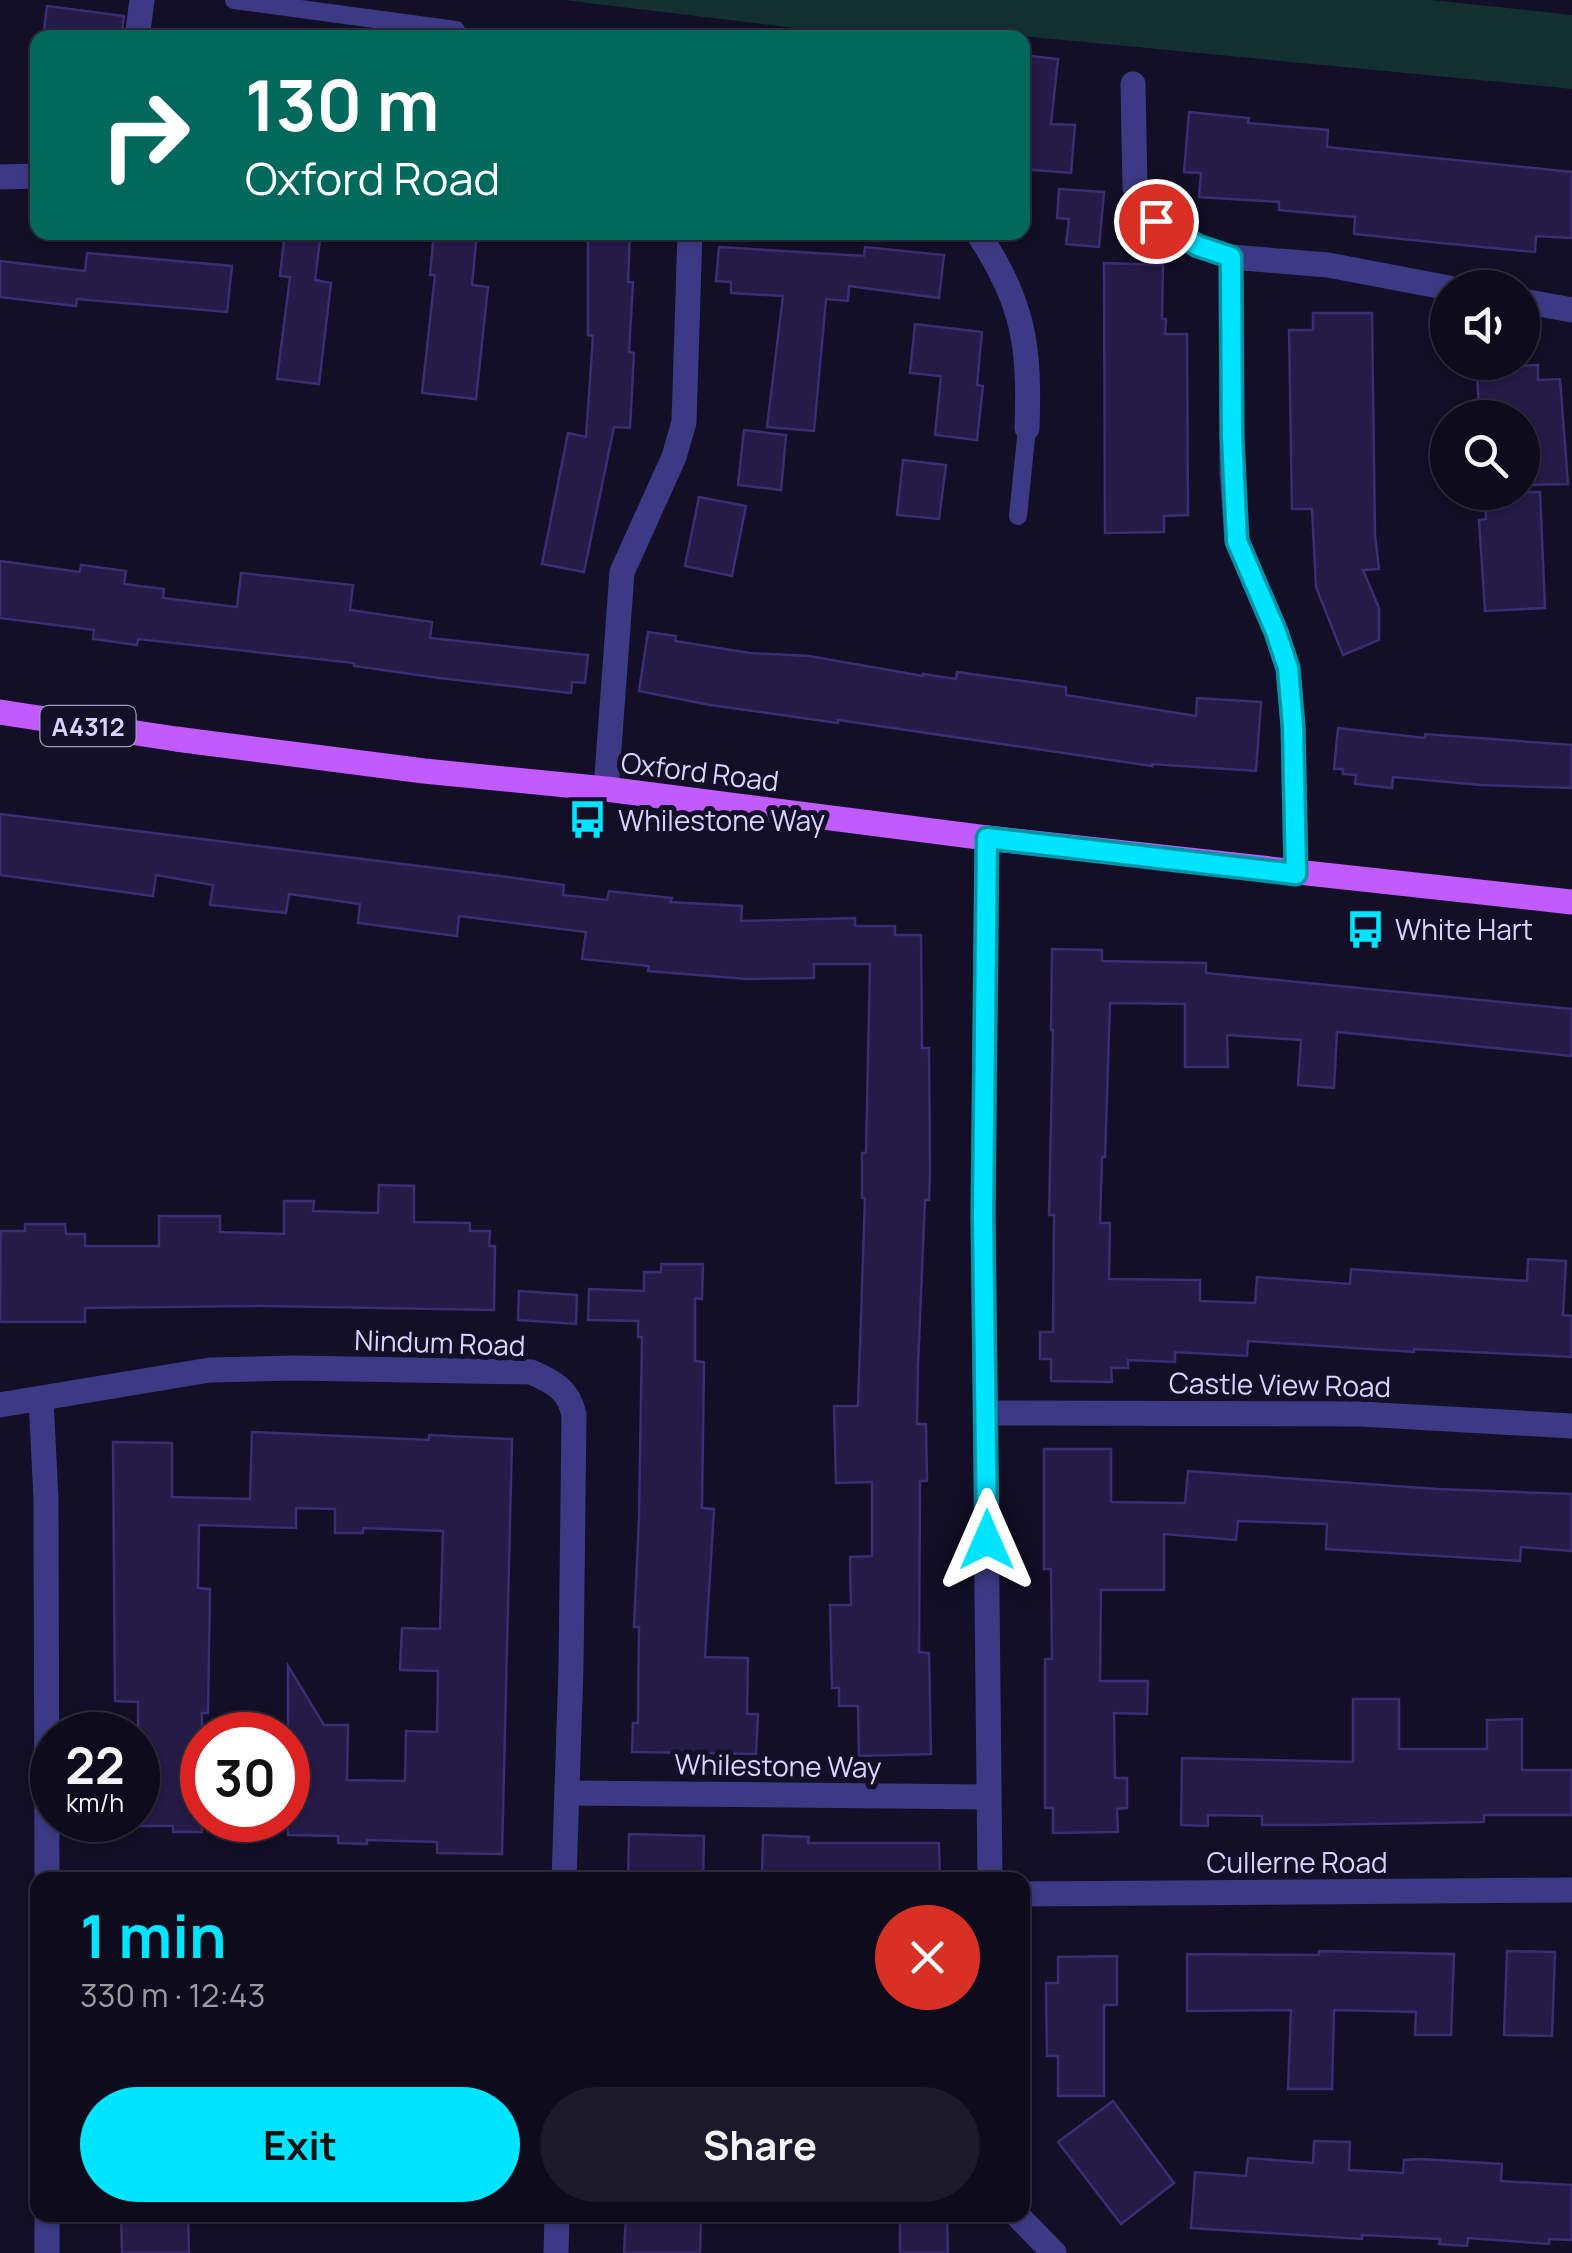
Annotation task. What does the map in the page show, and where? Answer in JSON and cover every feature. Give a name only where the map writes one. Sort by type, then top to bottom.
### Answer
[{"type":"main road","name":"Oxford Road","points":[[0,712],[298,755],[1296,874],[1572,902]]},
{"type":"street","points":[[138,30],[142,0]]},
{"type":"street","points":[[1133,84],[1134,178],[1140,201],[1156,221],[1198,246],[1231,257],[1328,265],[1430,285]]},
{"type":"street","points":[[0,177],[30,176]]},
{"type":"street","points":[[606,789],[622,572],[674,457],[684,422],[690,240]]},
{"type":"street","points":[[982,240],[1003,275],[1027,343],[1026,428]]},
{"type":"street","points":[[1231,257],[1237,541],[1288,668],[1296,874]]},
{"type":"street","points":[[1540,304],[1572,310]]},
{"type":"street","points":[[987,838],[983,1195],[990,1872]]},
{"type":"street","name":"Nindum Road","points":[[0,1405],[178,1374],[250,1367],[530,1372],[561,1388],[571,1399],[574,1416],[564,1872]]},
{"type":"street","points":[[40,1400],[46,1499],[47,1872]]},
{"type":"street","name":"Castle View Road","points":[[986,1414],[1361,1414],[1572,1426]]},
{"type":"street","name":"Whilestone Way","points":[[568,1793],[988,1797]]},
{"type":"street","name":"Cullerne Road","points":[[1030,1894],[1572,1890]]},
{"type":"street","points":[[46,2222],[47,2253]]},
{"type":"street","points":[[556,2253],[557,2222]]},
{"type":"street","points":[[1024,2222],[1054,2253]]},
{"type":"lane","points":[[234,0],[456,30]]},
{"type":"lane","points":[[1018,516],[1026,428]]},
{"type":"green space","points":[[564,0],[1432,0],[1572,15],[1572,89],[1030,37],[1030,30],[812,30]]},
{"type":"building","points":[[47,6],[124,16],[122,30],[44,30]]},
{"type":"building","points":[[1030,56],[1058,59],[1051,124],[1075,125],[1071,173],[1030,170]]},
{"type":"building","points":[[1189,112],[1249,118],[1248,123],[1328,130],[1327,147],[1572,172],[1572,238],[1536,236],[1535,252],[1354,234],[1355,217],[1279,210],[1279,202],[1199,197],[1201,173],[1184,172]]},
{"type":"building","points":[[1059,189],[1104,192],[1099,247],[1066,244],[1069,219],[1057,218]]},
{"type":"building","points":[[284,240],[320,240],[315,280],[331,283],[319,384],[277,379],[290,277],[280,276]]},
{"type":"building","points":[[433,240],[476,240],[472,285],[488,287],[476,399],[422,393],[435,275],[430,275]]},
{"type":"building","points":[[588,240],[630,240],[628,282],[633,282],[629,352],[634,353],[630,428],[614,427],[584,572],[542,564],[568,433],[586,437],[593,336],[588,335]]},
{"type":"building","points":[[719,247],[864,256],[865,247],[944,255],[939,298],[849,286],[848,301],[826,299],[814,431],[767,427],[783,296],[731,293],[731,282],[716,281]]},
{"type":"building","points":[[87,253],[232,266],[227,312],[77,299],[76,306],[0,297],[0,261],[85,271]]},
{"type":"building","points":[[1104,263],[1163,265],[1165,334],[1187,334],[1188,515],[1164,516],[1164,532],[1105,533]]},
{"type":"building","points":[[1313,313],[1372,313],[1375,535],[1379,569],[1363,570],[1379,608],[1379,640],[1343,655],[1316,587],[1312,509],[1292,509],[1289,330],[1313,330]]},
{"type":"building","points":[[915,324],[982,332],[977,385],[983,386],[977,440],[935,435],[941,376],[910,373]]},
{"type":"building","points":[[1560,379],[1568,484],[1540,485],[1540,400],[1478,400],[1478,380]]},
{"type":"building","points":[[744,430],[786,435],[781,490],[738,485]]},
{"type":"building","points":[[903,460],[946,465],[939,519],[897,515]]},
{"type":"building","points":[[1540,492],[1545,608],[1485,611],[1479,520],[1486,519],[1486,510],[1540,510]]},
{"type":"building","points":[[699,497],[746,506],[732,576],[685,566]]},
{"type":"building","points":[[0,561],[80,572],[81,565],[126,571],[124,584],[164,589],[163,598],[237,607],[241,573],[353,585],[350,610],[432,622],[430,638],[588,655],[585,683],[572,682],[571,693],[439,678],[354,663],[138,639],[137,645],[93,639],[94,630],[0,618]]},
{"type":"building","points":[[648,632],[676,636],[675,641],[750,653],[809,656],[923,676],[956,679],[957,672],[1066,687],[1066,695],[1196,716],[1197,698],[1261,702],[1256,771],[1152,766],[710,705],[639,691]]},
{"type":"building","points":[[1338,728],[1425,738],[1425,734],[1572,745],[1572,788],[1393,777],[1392,788],[1355,784],[1356,775],[1334,769]]},
{"type":"building","points":[[0,814],[564,885],[563,895],[607,900],[609,891],[672,898],[670,902],[742,906],[741,921],[855,918],[855,926],[895,926],[895,935],[921,935],[922,1048],[929,1048],[930,1171],[929,1200],[925,1200],[918,1365],[917,1424],[926,1424],[927,1481],[920,1481],[919,1652],[929,1653],[931,1754],[859,1756],[858,1706],[839,1706],[839,1688],[832,1688],[830,1605],[851,1605],[850,1557],[872,1556],[872,1482],[836,1483],[834,1406],[858,1406],[870,964],[814,964],[814,978],[747,979],[648,971],[649,966],[582,959],[586,932],[459,916],[457,936],[358,923],[360,904],[289,894],[286,913],[210,905],[213,885],[156,875],[153,896],[0,875]]},
{"type":"building","points":[[1052,949],[1102,950],[1102,961],[1206,963],[1206,973],[1572,1009],[1572,1056],[1337,1032],[1334,1088],[1298,1085],[1301,1040],[1227,1035],[1228,1067],[1185,1067],[1185,1004],[1110,1003],[1100,1223],[1110,1223],[1109,1279],[1200,1280],[1200,1301],[1255,1303],[1257,1277],[1350,1284],[1351,1269],[1527,1281],[1528,1259],[1566,1261],[1563,1315],[1572,1316],[1572,1357],[1248,1341],[1247,1356],[1175,1352],[1175,1362],[1128,1360],[1128,1368],[1111,1368],[1112,1382],[1051,1381],[1051,1359],[1040,1359],[1040,1332],[1053,1332],[1054,1215],[1049,1215]]},
{"type":"building","points":[[379,1185],[414,1186],[414,1222],[470,1223],[470,1231],[490,1231],[489,1246],[495,1246],[494,1310],[85,1308],[85,1322],[0,1322],[1,1231],[25,1231],[25,1224],[65,1224],[66,1234],[85,1234],[85,1246],[159,1246],[159,1216],[220,1216],[220,1232],[284,1234],[284,1201],[314,1201],[313,1211],[378,1213]]},
{"type":"building","points":[[661,1264],[703,1264],[702,1299],[695,1298],[695,1361],[704,1362],[702,1508],[714,1509],[705,1657],[748,1658],[747,1714],[758,1714],[756,1754],[632,1752],[633,1723],[638,1723],[639,1627],[634,1627],[642,1337],[638,1337],[638,1321],[588,1320],[589,1289],[644,1291],[644,1272],[661,1272]]},
{"type":"building","points":[[519,1291],[577,1295],[576,1324],[518,1320]]},
{"type":"building","points":[[252,1432],[429,1440],[429,1435],[512,1439],[502,1854],[437,1853],[437,1842],[338,1843],[338,1836],[310,1835],[310,1712],[288,1712],[288,1666],[324,1725],[348,1725],[347,1780],[405,1781],[406,1731],[437,1732],[438,1671],[400,1670],[402,1628],[440,1629],[443,1531],[363,1528],[363,1533],[335,1533],[335,1509],[296,1508],[296,1528],[199,1525],[198,1588],[210,1589],[208,1712],[180,1712],[180,1832],[173,1832],[173,1826],[160,1826],[160,1712],[138,1712],[138,1702],[115,1701],[113,1442],[172,1443],[172,1497],[250,1499]]},
{"type":"building","points":[[1044,1449],[1111,1449],[1111,1502],[1185,1503],[1188,1471],[1437,1489],[1572,1494],[1572,1551],[1521,1547],[1520,1561],[1326,1549],[1327,1524],[1238,1521],[1236,1540],[1164,1534],[1164,1590],[1101,1590],[1100,1681],[1148,1681],[1147,1714],[1114,1713],[1115,1778],[1127,1778],[1127,1808],[1117,1809],[1118,1832],[1053,1833],[1053,1808],[1045,1808],[1045,1659],[1052,1659],[1051,1569],[1044,1569]]},
{"type":"building","points":[[1353,1699],[1399,1699],[1399,1749],[1487,1749],[1487,1720],[1522,1719],[1522,1770],[1572,1770],[1572,1815],[1484,1815],[1484,1822],[1262,1825],[1262,1816],[1208,1815],[1208,1826],[1181,1825],[1182,1758],[1353,1762]]},
{"type":"building","points":[[629,1834],[704,1836],[703,1872],[628,1872]]},
{"type":"building","points":[[763,1835],[809,1837],[808,1843],[939,1843],[940,1872],[762,1872]]},
{"type":"building","points":[[1319,1951],[1454,1954],[1451,2035],[1415,2035],[1416,2012],[1334,2010],[1332,2089],[1288,2089],[1291,2010],[1187,2011],[1187,1954],[1319,1955]]},
{"type":"building","points":[[1507,1951],[1555,1952],[1552,2036],[1504,2035]]},
{"type":"building","points":[[1117,1956],[1117,2005],[1104,2005],[1104,2096],[1058,2096],[1058,2056],[1047,2056],[1046,1983],[1058,1983],[1058,1957]]},
{"type":"building","points":[[1113,2101],[1174,2183],[1121,2224],[1058,2142]]},
{"type":"building","points":[[1314,2141],[1350,2142],[1349,2170],[1403,2173],[1404,2160],[1420,2159],[1502,2164],[1501,2181],[1572,2185],[1572,2240],[1549,2239],[1549,2244],[1468,2238],[1467,2246],[1439,2244],[1440,2239],[1362,2235],[1362,2239],[1191,2228],[1195,2172],[1246,2176],[1248,2158],[1313,2163]]},
{"type":"building","points":[[121,2222],[188,2222],[189,2253],[122,2253]]},
{"type":"building","points":[[626,2222],[701,2222],[700,2253],[624,2253]]},
{"type":"building","points":[[900,2222],[947,2222],[948,2253],[900,2253]]},
{"type":"place","name":"Whilestone Way","points":[[588,820]]},
{"type":"place","name":"White Hart","points":[[1365,929]]},
{"type":"route","points":[[987,1540],[983,1214],[987,838],[1296,874],[1288,668],[1237,541],[1232,472],[1231,257],[1198,246],[1156,221]]}]
